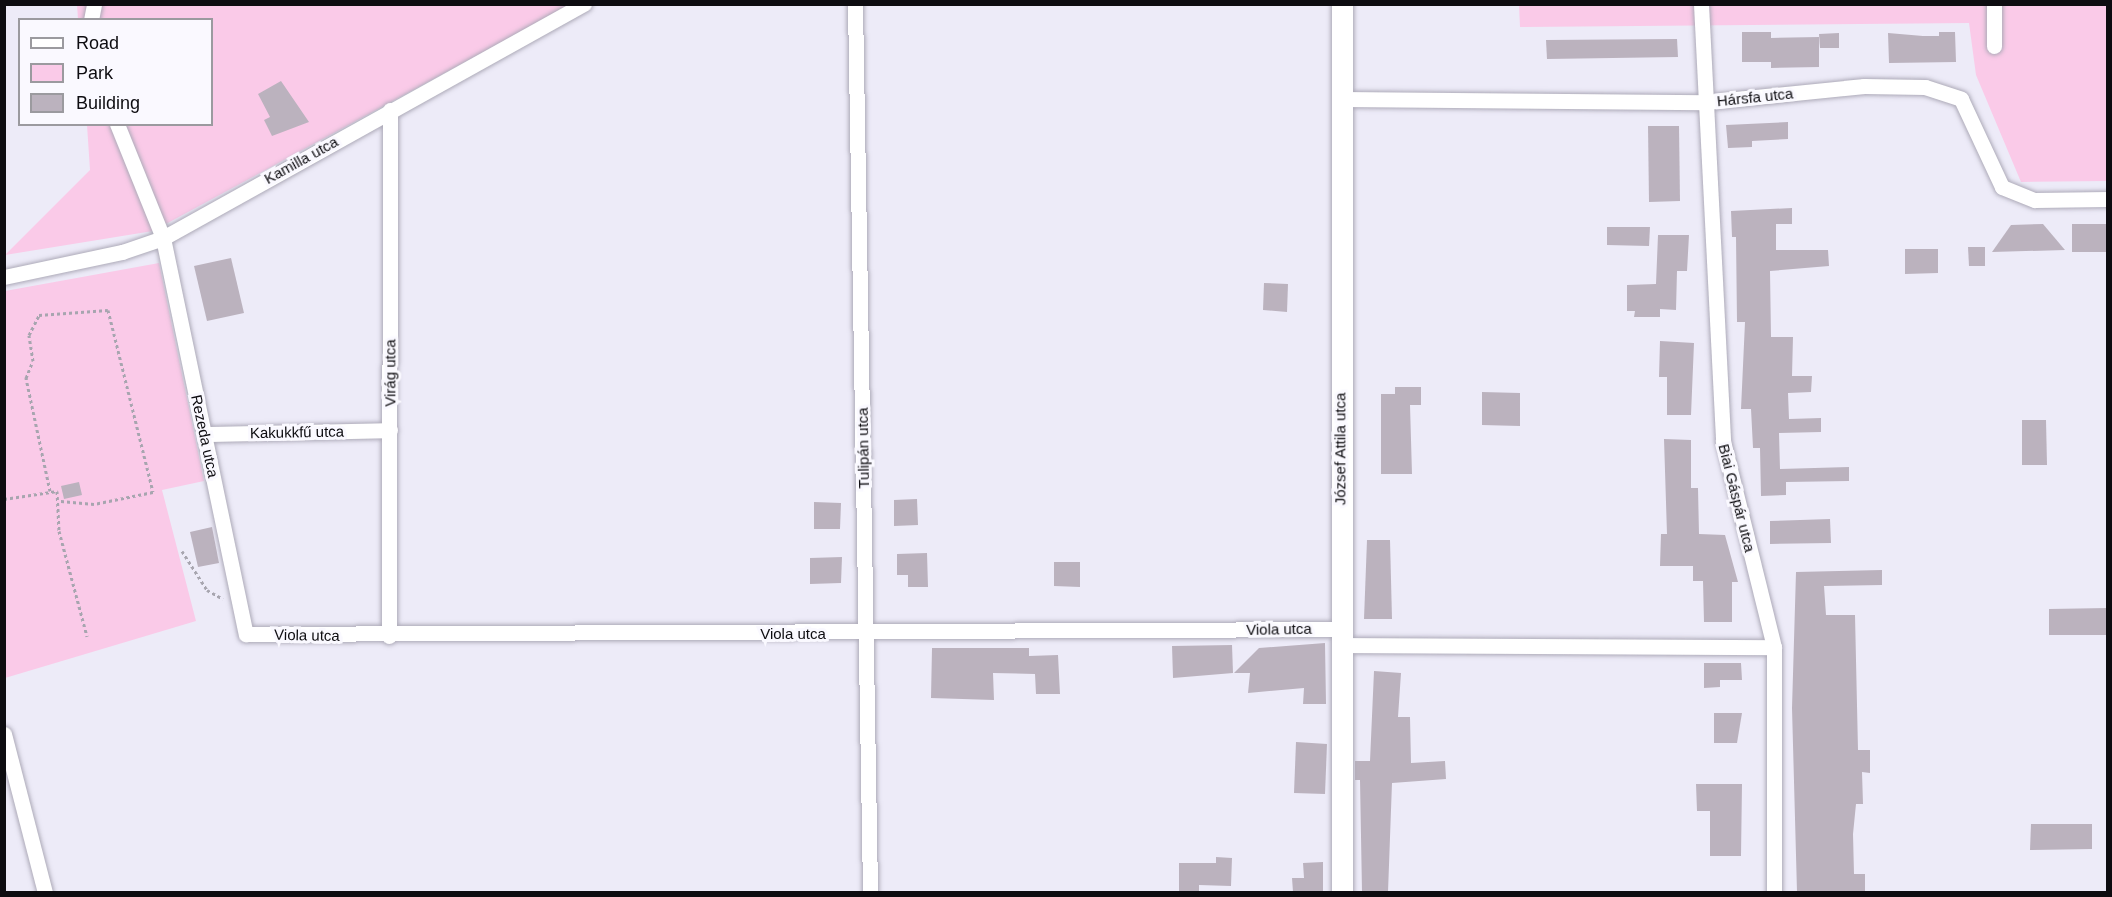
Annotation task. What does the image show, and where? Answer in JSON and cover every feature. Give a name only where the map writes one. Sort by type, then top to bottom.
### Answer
[{"type":"street","name":"Kamilla utca","points":[[4,277],[122,252],[163,238],[584,4]]},
{"type":"street","name":"Tulipán utca","points":[[855,4],[870,892]]},
{"type":"street","name":"József Attila utca","points":[[1342,4],[1340,637],[1342,892]]},
{"type":"street","name":"Biai Gáspár utca","points":[[1701,4],[1723,441],[1774,646],[1774,892]]},
{"type":"street","points":[[1994,4],[1994,46]]},
{"type":"street","name":"Hársfa utca","points":[[1341,99],[1706,102],[1864,86],[1925,87],[1961,99],[2002,187],[2035,200],[2108,199]]},
{"type":"street","name":"Virág utca","points":[[388,636],[390,110]]},
{"type":"street","name":"Rezeda utca","points":[[118,126],[163,238],[246,634]]},
{"type":"street","name":"Kakukkfű utca","points":[[205,434],[390,430]]},
{"type":"street","name":"Viola utca","points":[[246,634],[388,636],[867,633],[1340,637],[1774,646]]},
{"type":"street","points":[[4,734],[45,892]]},
{"type":"path","points":[[50,491],[26,378],[33,361],[29,335],[39,315],[108,310],[153,492],[94,504],[58,501]]},
{"type":"path","points":[[4,499],[57,490],[59,531],[87,636]]},
{"type":"path","points":[[182,551],[207,590],[240,609]]},
{"type":"green space","points":[[77,5],[570,5],[153,231],[5,255],[90,170],[87,126],[213,126],[213,18],[78,18]]},
{"type":"green space","points":[[1519,5],[2107,5],[2107,181],[2021,182],[1976,75],[1969,23],[1520,27]]},
{"type":"green space","points":[[159,263],[204,481],[162,490],[196,621],[5,678],[5,291]]},
{"type":"building","points":[[1742,32],[1771,32],[1771,38],[1819,37],[1819,67],[1771,68],[1771,62],[1742,62]]},
{"type":"building","points":[[1939,32],[1955,32],[1956,62],[1889,63],[1888,33],[1939,36]]},
{"type":"building","points":[[1839,33],[1839,48],[1820,48],[1819,34]]},
{"type":"building","points":[[1677,39],[1678,57],[1547,59],[1546,40]]},
{"type":"building","points":[[281,81],[309,122],[272,136],[264,120],[270,117],[258,94]]},
{"type":"building","points":[[1788,122],[1788,139],[1752,141],[1752,147],[1728,148],[1726,125]]},
{"type":"building","points":[[1648,126],[1679,126],[1680,201],[1649,202]]},
{"type":"building","points":[[1792,208],[1792,224],[1776,224],[1776,250],[1828,250],[1829,266],[1770,271],[1771,337],[1793,337],[1792,376],[1812,376],[1811,392],[1788,393],[1789,419],[1821,418],[1821,432],[1779,433],[1780,469],[1849,467],[1849,481],[1786,482],[1786,495],[1761,496],[1760,448],[1753,448],[1751,409],[1741,409],[1745,322],[1737,322],[1736,237],[1732,237],[1731,211]]},
{"type":"building","points":[[2043,224],[2065,250],[1992,252],[2011,225]]},
{"type":"building","points":[[2072,224],[2108,224],[2108,252],[2072,252]]},
{"type":"building","points":[[1607,227],[1650,227],[1649,246],[1607,245]]},
{"type":"building","points":[[1658,235],[1689,235],[1687,271],[1677,271],[1676,310],[1660,309],[1660,317],[1634,317],[1635,311],[1627,311],[1627,285],[1656,284]]},
{"type":"building","points":[[1968,247],[1985,247],[1985,266],[1969,266]]},
{"type":"building","points":[[1905,249],[1938,249],[1938,273],[1905,274]]},
{"type":"building","points":[[231,258],[244,313],[207,321],[194,266]]},
{"type":"building","points":[[1264,283],[1288,284],[1287,312],[1263,310]]},
{"type":"building","points":[[1660,341],[1694,343],[1691,415],[1667,415],[1667,377],[1659,377]]},
{"type":"building","points":[[1395,387],[1421,387],[1421,405],[1410,405],[1412,474],[1381,474],[1381,394],[1395,394]]},
{"type":"building","points":[[1482,392],[1520,393],[1520,426],[1482,425]]},
{"type":"building","points":[[2022,420],[2046,420],[2047,465],[2022,465]]},
{"type":"building","points":[[1664,439],[1691,440],[1691,488],[1698,488],[1699,534],[1725,535],[1738,582],[1732,582],[1732,622],[1704,622],[1703,581],[1693,581],[1693,566],[1660,566],[1661,534],[1667,534]]},
{"type":"building","points":[[79,482],[82,495],[64,499],[61,486]]},
{"type":"building","points":[[917,499],[918,525],[894,526],[894,500]]},
{"type":"building","points":[[814,502],[841,503],[840,529],[814,529]]},
{"type":"building","points":[[1830,519],[1831,543],[1770,544],[1770,521]]},
{"type":"building","points":[[212,527],[219,563],[198,567],[190,532]]},
{"type":"building","points":[[1367,540],[1390,540],[1392,619],[1364,619]]},
{"type":"building","points":[[927,553],[928,587],[908,587],[908,575],[897,575],[897,554]]},
{"type":"building","points":[[842,557],[841,583],[810,584],[810,558]]},
{"type":"building","points":[[1054,562],[1080,562],[1080,587],[1054,586]]},
{"type":"building","points":[[1882,570],[1882,585],[1824,586],[1826,615],[1855,615],[1858,750],[1870,750],[1870,773],[1862,772],[1863,804],[1856,804],[1853,834],[1854,874],[1865,874],[1865,892],[1797,892],[1792,708],[1796,572]]},
{"type":"building","points":[[2108,608],[2108,635],[2049,635],[2049,609]]},
{"type":"building","points":[[1325,643],[1326,704],[1303,704],[1304,688],[1248,693],[1250,673],[1234,673],[1259,648]]},
{"type":"building","points":[[1232,645],[1233,673],[1173,678],[1172,646]]},
{"type":"building","points":[[932,648],[1029,648],[1029,656],[1058,655],[1060,694],[1036,694],[1035,674],[993,673],[994,700],[931,698]]},
{"type":"building","points":[[1704,663],[1741,663],[1742,680],[1720,680],[1720,687],[1704,688]]},
{"type":"building","points":[[1374,671],[1401,673],[1398,717],[1410,717],[1411,763],[1445,761],[1446,779],[1392,783],[1388,892],[1362,892],[1360,780],[1355,780],[1355,761],[1370,761]]},
{"type":"building","points":[[1714,713],[1742,713],[1737,743],[1714,743]]},
{"type":"building","points":[[1296,742],[1327,744],[1325,794],[1294,793]]},
{"type":"building","points":[[1696,784],[1742,784],[1741,856],[1710,856],[1710,811],[1697,811]]},
{"type":"building","points":[[2031,824],[2092,824],[2092,849],[2030,850]]},
{"type":"building","points":[[1216,857],[1232,858],[1231,886],[1199,885],[1199,892],[1179,892],[1179,863],[1216,863]]},
{"type":"building","points":[[1323,862],[1323,892],[1293,892],[1292,878],[1304,878],[1303,863]]}]
